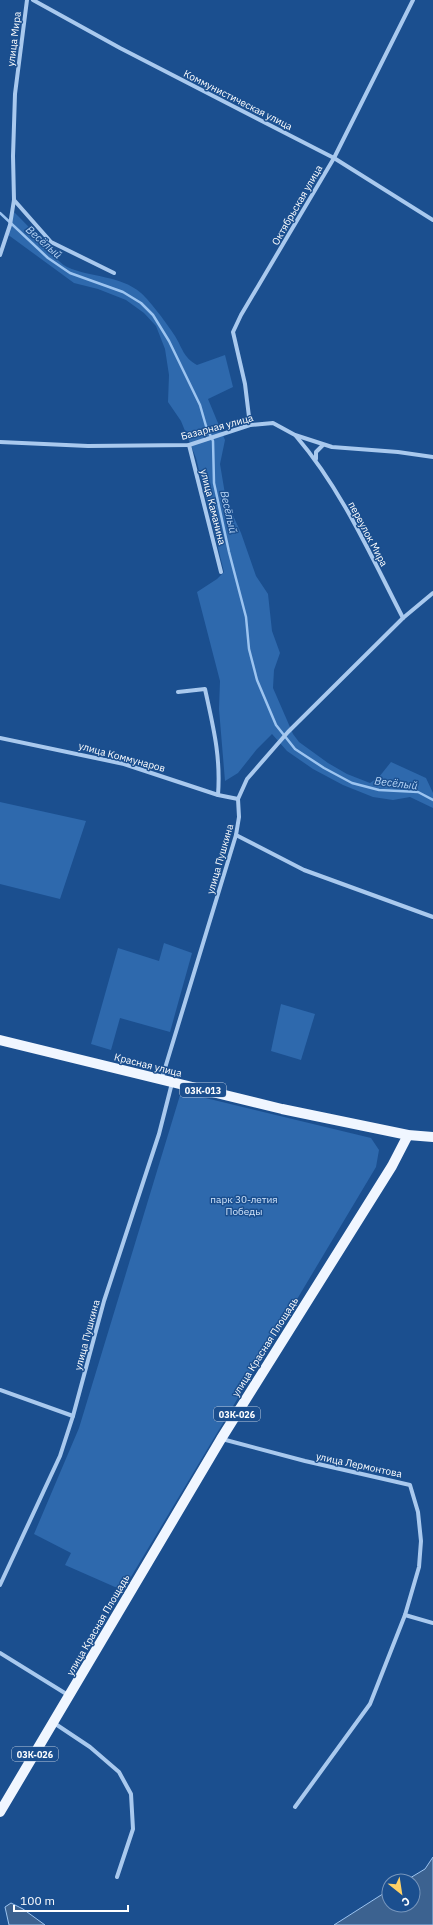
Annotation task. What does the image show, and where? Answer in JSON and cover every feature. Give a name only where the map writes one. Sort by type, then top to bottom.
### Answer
[{"type":"main road","name":"Красная улица","points":[[0,1040],[172,1083],[408,1135],[433,1137]]},
{"type":"main road","name":"улица Красная Площадь","points":[[0,1812],[221,1439],[392,1166],[408,1135]]},
{"type":"street","name":"улица Мира","points":[[0,255],[10,225],[14,200],[13,156],[15,94],[27,0]]},
{"type":"street","name":"Коммунистическая улица","points":[[33,0],[120,48],[334,158],[433,220]]},
{"type":"street","name":"Октябрьская улица","points":[[250,425],[245,384],[233,332],[240,314],[334,158],[413,0]]},
{"type":"street","points":[[14,200],[51,242],[114,273]]},
{"type":"street","name":"Базарная улица","points":[[0,442],[88,446],[189,445],[250,425],[273,423],[295,435],[323,445],[433,457]]},
{"type":"street","name":"переулок Мира","points":[[295,435],[316,460],[341,500],[404,618]]},
{"type":"street","name":"улица Каманина","points":[[189,445],[221,572]]},
{"type":"street","points":[[316,460],[316,452],[323,445]]},
{"type":"street","name":"улица Пушкина","points":[[161,1080],[236,834],[240,817],[238,799],[247,779],[288,732],[404,618],[433,594]]},
{"type":"street","points":[[178,692],[205,689],[214,729],[220,769],[218,795]]},
{"type":"street","name":"улица Коммунаров","points":[[0,738],[124,764],[218,795],[238,799]]},
{"type":"street","points":[[236,834],[304,870],[433,917]]},
{"type":"street","name":"улица Пушкина","points":[[0,1585],[60,1456],[73,1416],[104,1301],[157,1140],[172,1083]]},
{"type":"street","points":[[0,1390],[73,1416]]},
{"type":"street","name":"улица Лермонтова","points":[[221,1439],[305,1461],[410,1485],[418,1512],[421,1541],[419,1567],[405,1615],[370,1704],[295,1807]]},
{"type":"street","points":[[405,1615],[433,1624]]},
{"type":"street","points":[[0,1653],[70,1696]]},
{"type":"street","points":[[54,1723],[90,1747],[119,1772],[126,1782],[131,1794],[133,1829],[116,1877]]},
{"type":"green space","points":[[14,212],[63,265],[76,271],[124,283],[141,293],[164,320],[186,356],[192,362],[197,365],[225,355],[233,387],[208,399],[225,440],[220,464],[226,500],[241,533],[256,576],[268,594],[272,631],[280,653],[274,670],[273,688],[293,734],[299,742],[328,763],[347,774],[370,783],[379,777],[391,762],[426,778],[433,793],[433,808],[410,797],[393,800],[373,797],[343,785],[313,769],[287,751],[272,734],[257,749],[238,773],[225,781],[219,709],[220,681],[197,592],[217,579],[224,572],[196,458],[181,421],[168,402],[169,375],[165,349],[156,326],[144,313],[126,300],[98,289],[74,283],[7,234]]},
{"type":"green space","points":[[0,802],[86,821],[60,899],[0,884]]},
{"type":"green space","points":[[164,943],[192,953],[170,1032],[120,1018],[111,1050],[91,1044],[118,948],[159,961]]},
{"type":"green space","points":[[281,1004],[315,1014],[301,1060],[271,1051]]},
{"type":"green space","name":"парк 30-летия Победы","points":[[181,1092],[371,1138],[379,1150],[376,1167],[125,1587],[115,1587],[65,1565],[71,1553],[34,1534],[79,1428]]},
{"type":"shaded area","points":[[433,1857],[433,1925],[334,1925],[381,1895],[381,1913],[421,1913],[421,1873],[418,1873],[425,1869]]},
{"type":"shaded area","points":[[11,1903],[23,1909],[45,1925],[9,1925],[5,1907]]},
{"type":"waterway","name":"Весёлый","points":[[0,213],[48,258],[70,273],[123,292],[141,303],[153,315],[169,341],[200,405],[206,426],[213,441],[214,483],[229,552],[246,617],[249,649],[257,680],[276,725],[295,749],[324,768],[352,783],[379,790],[418,792],[433,800]]}]
